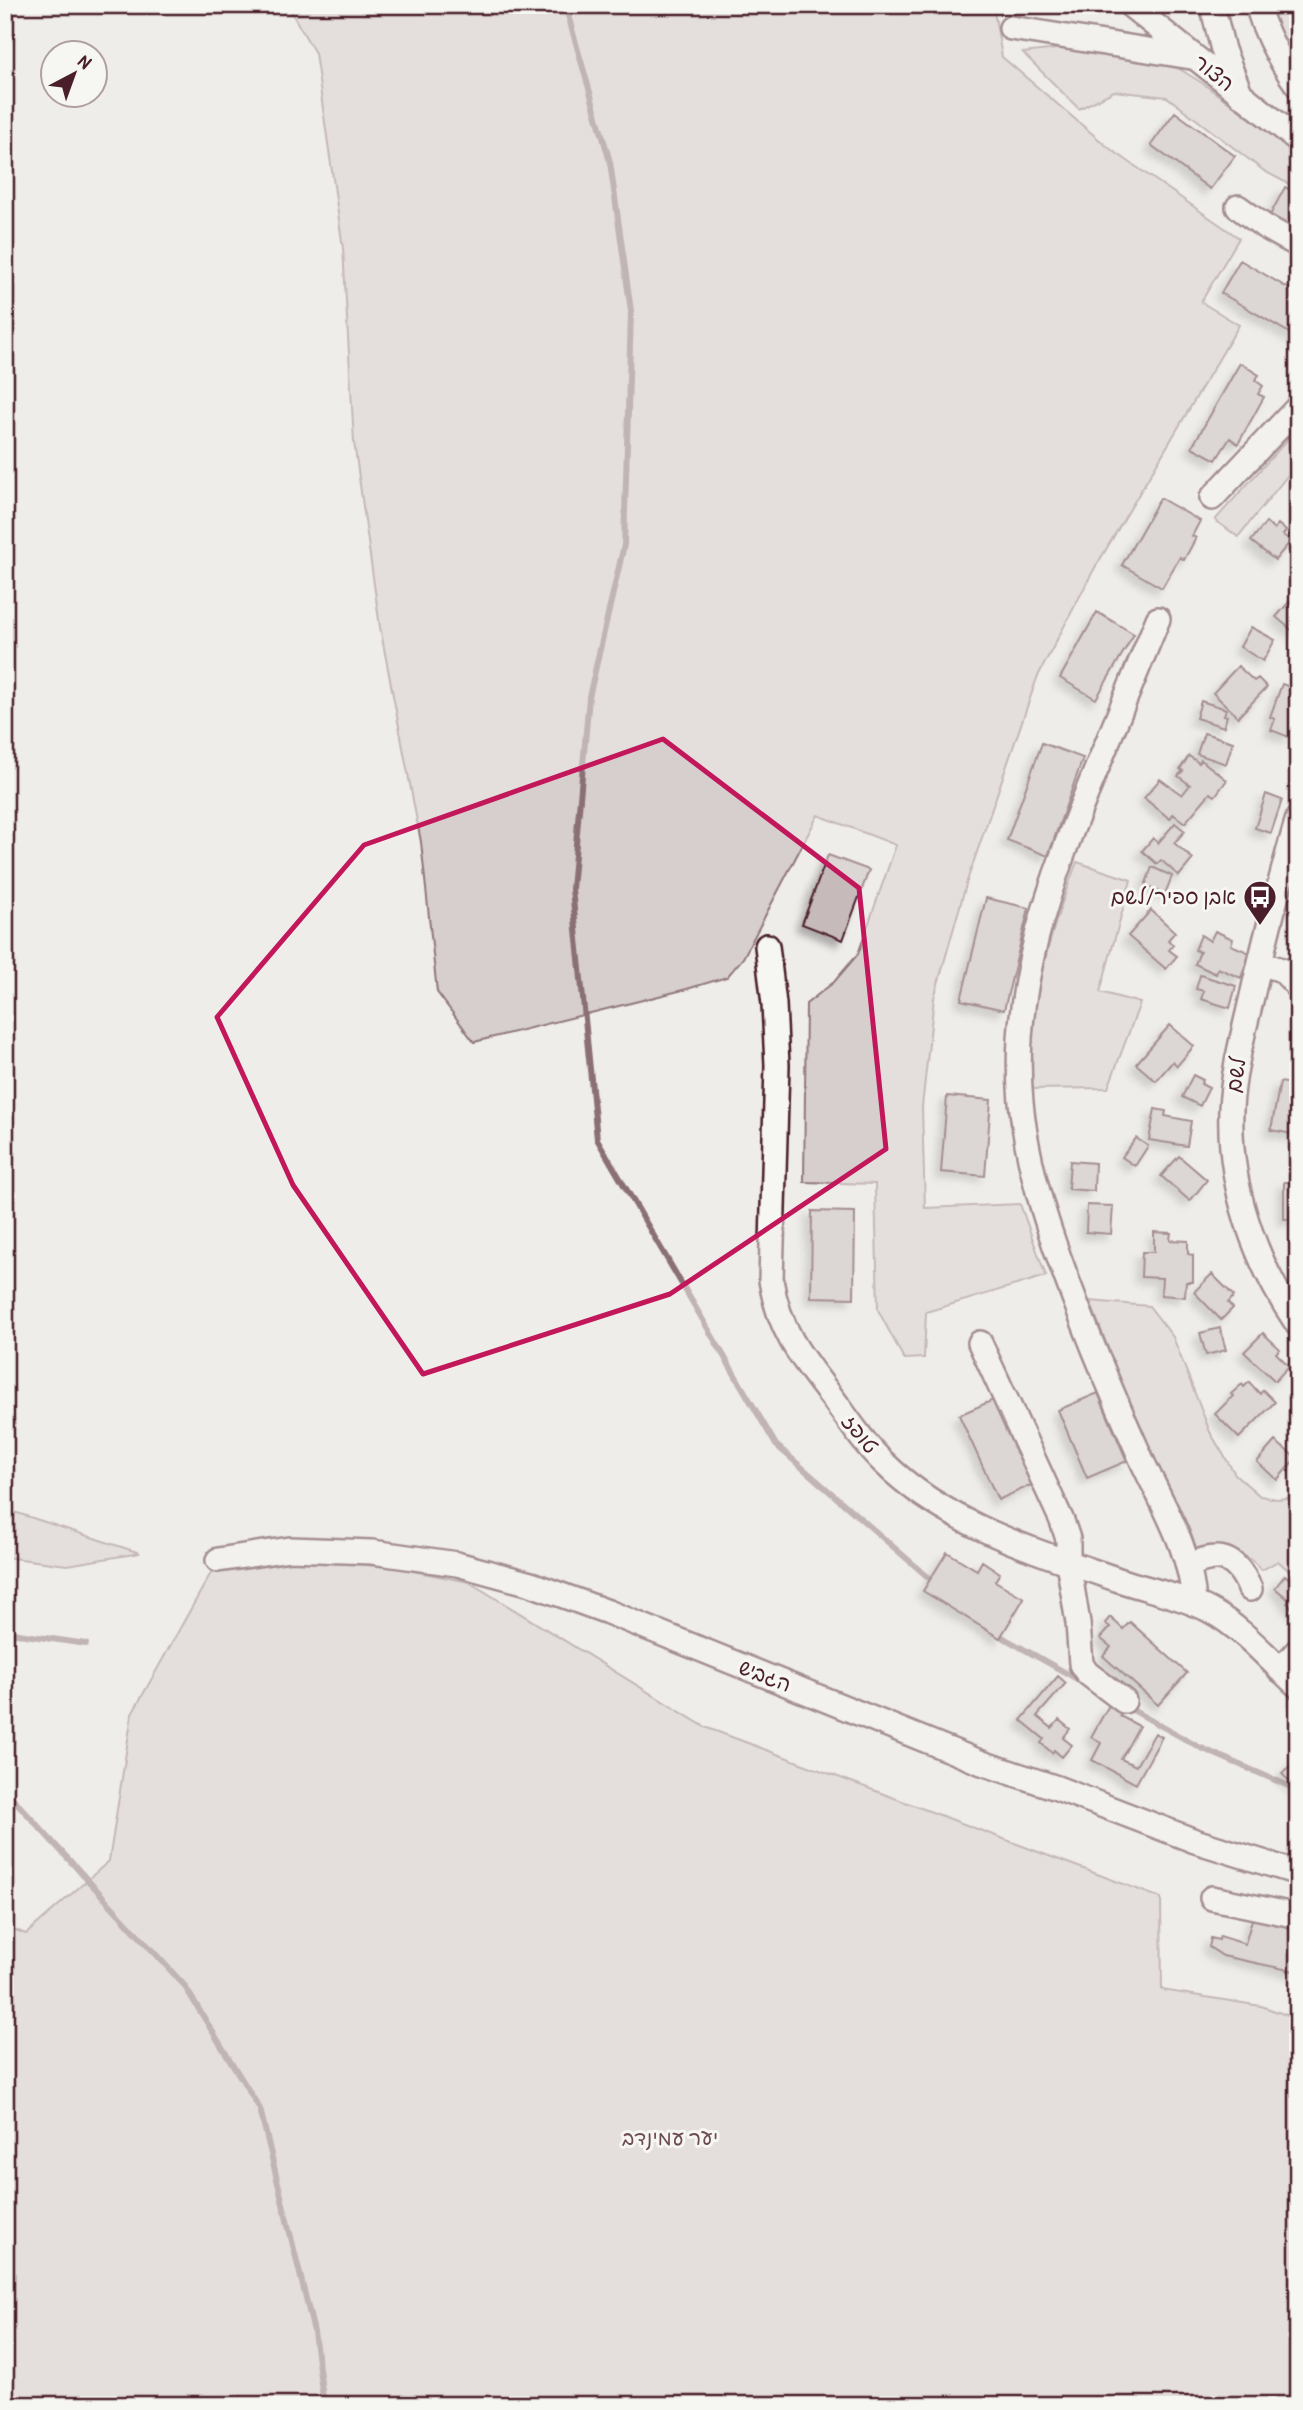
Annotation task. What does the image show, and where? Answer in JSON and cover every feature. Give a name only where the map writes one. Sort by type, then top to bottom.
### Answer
[{"type":"street","name":"הצור","points":[[1130,5],[1298,140]]},
{"type":"street","points":[[1212,5],[1223,50],[1241,96]]},
{"type":"street","points":[[1257,5],[1264,29],[1280,61],[1298,86]]},
{"type":"street","points":[[1011,28],[1195,58]]},
{"type":"street","points":[[1238,207],[1264,226],[1298,245]]},
{"type":"street","points":[[1212,498],[1298,407]]},
{"type":"street","points":[[1158,619],[1049,890],[1026,985],[1019,1062],[1027,1143],[1060,1258],[1100,1362],[1176,1532],[1188,1566],[1194,1604]]},
{"type":"street","name":"לשם","points":[[1298,818],[1260,963],[1234,1082],[1231,1133],[1243,1209],[1262,1261],[1291,1295],[1298,1325]]},
{"type":"street","name":"טופז","points":[[767,946],[774,1004],[777,1075],[771,1268],[776,1304],[785,1329],[805,1365],[855,1430],[897,1475],[930,1500],[965,1520],[1025,1547],[1194,1604],[1226,1621],[1298,1686]]},
{"type":"street","points":[[1260,963],[1282,970],[1298,987]]},
{"type":"street","points":[[980,1343],[1068,1539],[1068,1562],[1078,1623],[1081,1664],[1087,1673],[1124,1701]]},
{"type":"street","name":"הגביש","points":[[218,1560],[290,1549],[372,1552],[457,1564],[531,1584],[608,1612],[982,1763],[1206,1844],[1298,1872]]},
{"type":"street","points":[[1188,1566],[1205,1558],[1228,1560],[1238,1567],[1251,1588]]},
{"type":"street","points":[[1280,1670],[1298,1650]]},
{"type":"street","points":[[1212,1898],[1298,1916]]},
{"type":"highlighted area","points":[[663,739],[859,888],[886,1149],[670,1294],[423,1374],[293,1185],[217,1017],[364,845]]},
{"type":"green space","points":[[287,5],[993,5],[1002,57],[1109,148],[1239,238],[1201,302],[1239,325],[1092,573],[1037,678],[967,881],[934,998],[922,1107],[925,1208],[1020,1204],[1046,1276],[926,1312],[924,1358],[904,1359],[878,1310],[875,1184],[804,1182],[806,1004],[834,982],[858,954],[896,845],[818,815],[743,958],[727,977],[474,1042],[437,992],[421,842],[380,627],[354,442],[343,248],[315,53]]},
{"type":"green space","points":[[1263,5],[1298,5],[1298,76]]},
{"type":"green space","points":[[1065,48],[1173,65],[1298,153],[1298,189],[1264,171],[1167,97],[1114,91],[1079,109],[1023,53]]},
{"type":"green space","points":[[1298,428],[1298,473],[1292,470],[1238,537],[1215,520]]},
{"type":"green space","points":[[1077,862],[1131,880],[1100,992],[1140,1003],[1108,1088],[1030,1089],[1032,1030],[1042,973],[1057,917]]},
{"type":"green space","points":[[1090,1301],[1149,1306],[1173,1337],[1210,1432],[1235,1474],[1260,1496],[1277,1499],[1298,1497],[1298,1579],[1278,1561],[1262,1570],[1247,1557],[1232,1550],[1196,1549],[1129,1402]]},
{"type":"green space","points":[[5,1509],[140,1553],[67,1565],[5,1557]]},
{"type":"green space","name":"יער עמינדב","points":[[304,1559],[397,1568],[469,1582],[705,1727],[1161,1898],[1162,1990],[1261,2006],[1298,2019],[1298,2405],[5,2405],[5,1926],[26,1934],[109,1861],[132,1714],[211,1573]]},
{"type":"building","points":[[1175,112],[1235,156],[1210,189],[1151,145]]},
{"type":"building","points":[[1285,187],[1298,194],[1298,233],[1269,217]]},
{"type":"building","points":[[1240,260],[1298,294],[1298,338],[1221,293]]},
{"type":"building","points":[[1240,363],[1259,375],[1255,380],[1263,386],[1258,394],[1264,397],[1238,444],[1230,438],[1216,460],[1192,447]]},
{"type":"building","points":[[1160,498],[1200,521],[1192,536],[1196,538],[1184,560],[1180,557],[1162,588],[1122,565]]},
{"type":"building","points":[[1266,522],[1274,529],[1278,524],[1286,531],[1283,535],[1291,541],[1275,560],[1251,541]]},
{"type":"building","points":[[1298,597],[1298,631],[1295,633],[1276,617],[1289,602],[1291,604]]},
{"type":"building","points":[[1097,612],[1134,634],[1096,699],[1060,678]]},
{"type":"building","points":[[1251,627],[1275,640],[1263,661],[1240,647]]},
{"type":"building","points":[[1238,666],[1254,681],[1258,678],[1267,687],[1238,717],[1213,693]]},
{"type":"building","points":[[1282,684],[1298,690],[1298,715],[1289,737],[1271,730],[1275,719],[1270,717]]},
{"type":"building","points":[[1201,701],[1226,709],[1224,727],[1196,718]]},
{"type":"building","points":[[1204,733],[1233,742],[1226,764],[1197,754]]},
{"type":"building","points":[[1042,743],[1083,758],[1048,856],[1007,840]]},
{"type":"building","points":[[1189,756],[1199,763],[1201,760],[1227,780],[1215,796],[1210,793],[1185,823],[1173,814],[1170,819],[1144,798],[1160,779],[1182,795],[1190,785],[1178,776]]},
{"type":"building","points":[[1266,794],[1282,800],[1271,833],[1255,828]]},
{"type":"building","points":[[1175,823],[1185,831],[1174,843],[1193,859],[1179,876],[1161,860],[1157,864],[1142,851],[1153,838],[1158,843]]},
{"type":"building","points":[[828,855],[869,870],[843,940],[802,924]]},
{"type":"building","points":[[1152,867],[1172,876],[1165,894],[1145,886]]},
{"type":"building","points":[[986,898],[1029,908],[1004,1010],[961,1000]]},
{"type":"building","points":[[1151,910],[1175,932],[1168,940],[1173,945],[1169,950],[1177,956],[1166,969],[1128,936]]},
{"type":"building","points":[[1215,931],[1233,939],[1231,945],[1250,953],[1241,978],[1218,968],[1216,974],[1195,964],[1200,952],[1195,950],[1201,935],[1210,941]]},
{"type":"building","points":[[1200,975],[1236,986],[1230,1008],[1201,999],[1204,991],[1196,989]]},
{"type":"building","points":[[1170,1025],[1194,1046],[1177,1066],[1173,1061],[1156,1081],[1136,1064]]},
{"type":"building","points":[[1193,1075],[1203,1080],[1201,1084],[1209,1088],[1200,1106],[1182,1097]]},
{"type":"building","points":[[1280,1082],[1298,1085],[1298,1135],[1271,1130]]},
{"type":"building","points":[[947,1096],[991,1100],[985,1176],[941,1172]]},
{"type":"building","points":[[1155,1109],[1166,1111],[1165,1116],[1191,1121],[1187,1146],[1149,1140]]},
{"type":"building","points":[[1136,1138],[1148,1146],[1135,1166],[1122,1157]]},
{"type":"building","points":[[1179,1156],[1207,1180],[1190,1201],[1161,1176]]},
{"type":"building","points":[[1070,1161],[1095,1163],[1094,1191],[1068,1189]]},
{"type":"building","points":[[1298,1172],[1298,1219],[1284,1219],[1284,1182],[1297,1182]]},
{"type":"building","points":[[1087,1205],[1113,1206],[1111,1234],[1086,1232]]},
{"type":"building","points":[[812,1211],[855,1212],[854,1298],[811,1297]]},
{"type":"building","points":[[1154,1232],[1171,1233],[1170,1240],[1188,1241],[1188,1254],[1193,1255],[1193,1282],[1186,1282],[1185,1297],[1161,1295],[1162,1278],[1141,1277],[1142,1252],[1154,1252]]},
{"type":"building","points":[[1212,1274],[1234,1296],[1228,1303],[1233,1308],[1221,1320],[1194,1292]]},
{"type":"building","points":[[1220,1328],[1226,1350],[1206,1355],[1200,1333]]},
{"type":"building","points":[[1263,1333],[1280,1349],[1276,1353],[1289,1366],[1275,1381],[1244,1352]]},
{"type":"building","points":[[1249,1382],[1260,1394],[1263,1390],[1275,1402],[1239,1438],[1215,1414],[1233,1396],[1231,1394],[1242,1384],[1244,1387]]},
{"type":"building","points":[[1098,1393],[1127,1461],[1087,1478],[1058,1410]]},
{"type":"building","points":[[1000,1397],[1038,1482],[998,1500],[959,1415]]},
{"type":"building","points":[[1275,1441],[1296,1458],[1277,1480],[1257,1462]]},
{"type":"building","points":[[947,1552],[977,1570],[982,1561],[1000,1573],[995,1581],[1024,1598],[1000,1638],[923,1591]]},
{"type":"building","points":[[1285,1575],[1298,1586],[1298,1613],[1287,1603],[1289,1600],[1275,1588]]},
{"type":"building","points":[[1110,1617],[1123,1629],[1130,1622],[1187,1673],[1158,1705],[1103,1656],[1111,1647],[1100,1638],[1110,1627],[1105,1623]]},
{"type":"building","points":[[1058,1676],[1066,1683],[1037,1716],[1052,1728],[1059,1720],[1070,1729],[1063,1738],[1072,1745],[1062,1757],[1054,1750],[1052,1753],[1041,1743],[1044,1739],[1021,1720]]},
{"type":"building","points":[[1109,1705],[1122,1712],[1120,1716],[1139,1726],[1121,1759],[1136,1766],[1155,1733],[1162,1737],[1136,1784],[1092,1760],[1101,1743],[1091,1737]]},
{"type":"building","points":[[1298,1758],[1298,1789],[1282,1774]]},
{"type":"building","points":[[1253,1916],[1298,1923],[1298,1972],[1223,1956],[1209,1947],[1211,1938],[1219,1940],[1220,1936],[1245,1944]]},
{"type":"waterway","points":[[565,5],[610,162],[631,311],[624,545],[589,697],[572,889],[597,1139],[776,1445],[936,1584]]},
{"type":"waterway","points":[[5,1632],[86,1644]]},
{"type":"waterway","points":[[995,1633],[1084,1683]]},
{"type":"waterway","points":[[1127,1707],[1199,1747],[1298,1790]]},
{"type":"waterway","points":[[5,1790],[184,1985],[260,2109],[314,2332],[324,2405]]},
{"type":"place","name":"אבן ספיר/לשם","points":[[1260,927]]}]
